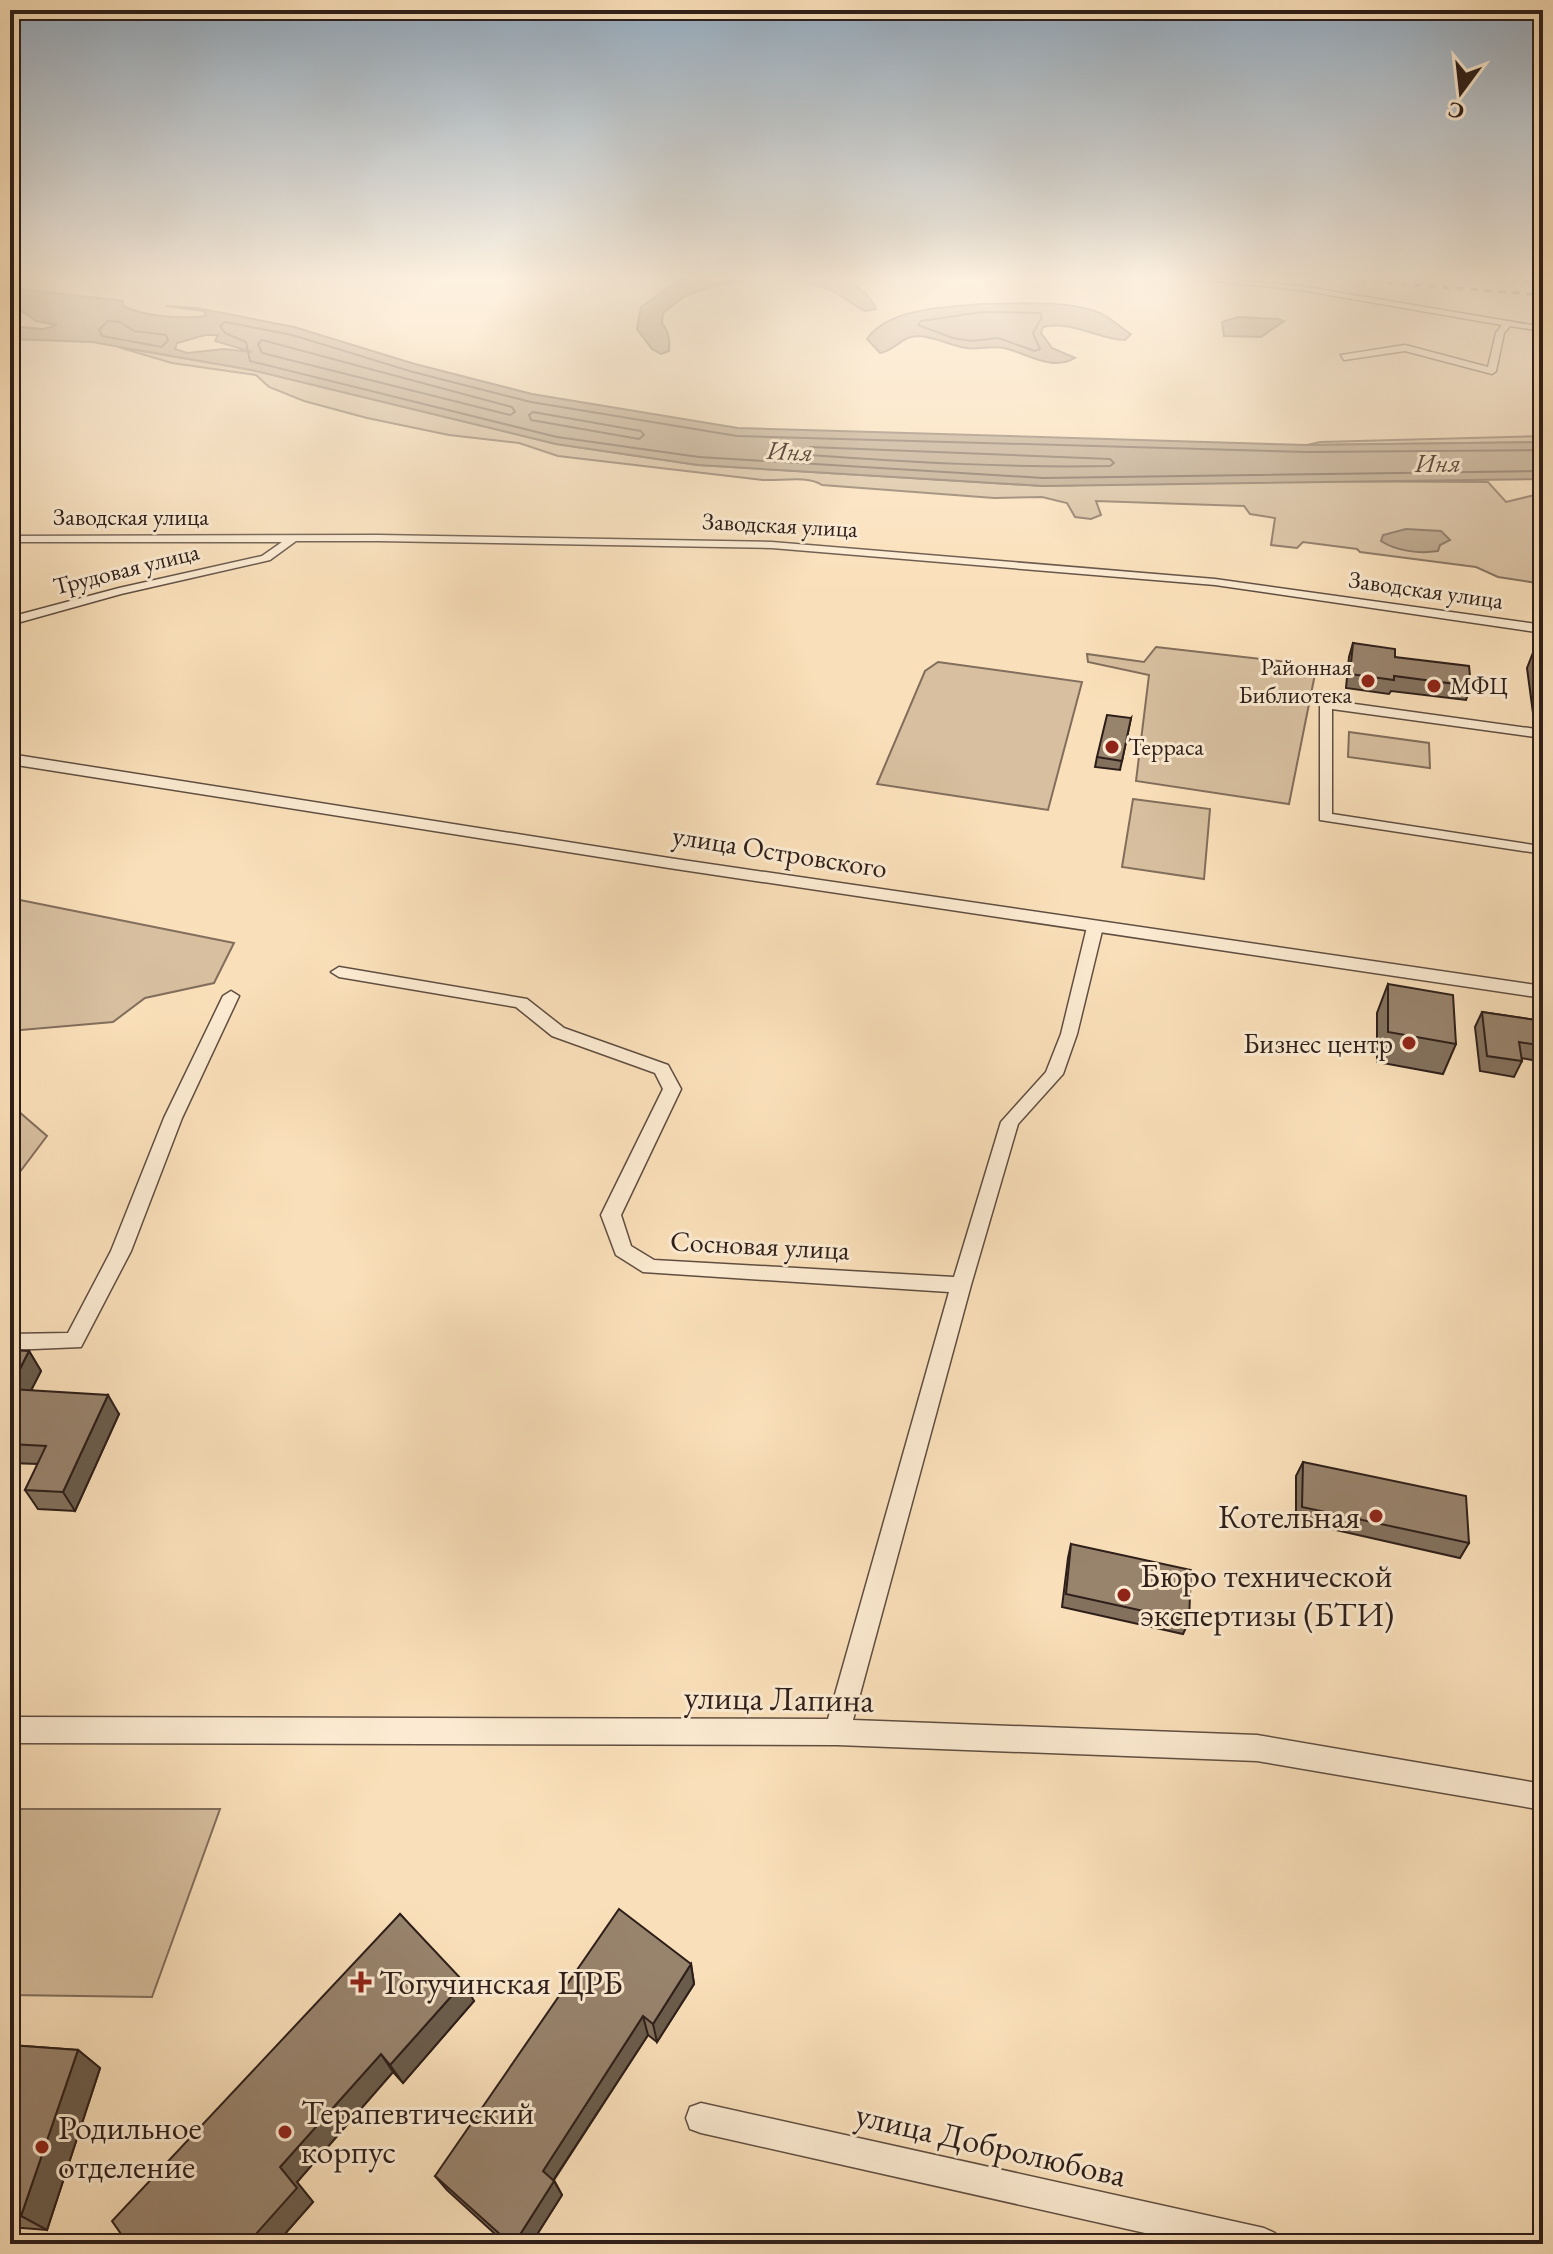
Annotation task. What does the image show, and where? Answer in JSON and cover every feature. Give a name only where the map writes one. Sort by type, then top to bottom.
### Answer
[{"type":"street","name":"Заводская улица","points":[[10,539],[294,538],[772,545],[1215,582],[1543,629]]},
{"type":"street","name":"Трудовая улица","points":[[10,621],[119,591],[266,558],[294,538]]},
{"type":"street","points":[[1540,850],[1325,817],[1326,704],[1543,734]]},
{"type":"street","name":"улица Островского","points":[[10,759],[1095,927],[1543,992]]},
{"type":"street","points":[[837,1732],[961,1285],[1010,1122],[1054,1074],[1064,1048],[1095,927]]},
{"type":"street","name":"Сосновая улица","points":[[339,972],[521,1003],[558,1032],[662,1069],[672,1089],[611,1215],[623,1250],[650,1267],[961,1285]]},
{"type":"street","points":[[10,1342],[74,1341],[121,1251],[173,1118],[231,996]]},
{"type":"street","name":"улица Лапина","points":[[10,1730],[837,1732],[1257,1748],[1543,1797]]},
{"type":"street","name":"улица Добролюбова","points":[[701,2118],[1264,2244]]},
{"type":"shaded area","points":[[262,380],[294,380],[556,444],[698,465],[1043,486],[1243,481],[1488,482],[1506,502],[1543,493],[1543,584],[1498,577],[1476,567],[1360,552],[1357,549],[1303,542],[1297,548],[1271,545],[1275,518],[1250,514],[1244,506],[1096,501],[1101,515],[1091,519],[1075,517],[1067,503],[1042,497],[994,498],[822,485],[802,479],[763,480],[558,456],[519,443],[449,435],[367,418],[304,401],[269,387]]},
{"type":"shaded area","points":[[1543,436],[1543,442],[1307,445],[1320,442]]},
{"type":"shaded area","points":[[1156,647],[1287,662],[1315,674],[1289,804],[1136,781],[1149,675],[1088,662],[1087,654],[1144,662]]},
{"type":"shaded area","points":[[938,662],[1082,682],[1048,810],[877,784],[925,671]]},
{"type":"shaded area","points":[[1349,732],[1429,743],[1430,768],[1348,757]]},
{"type":"shaded area","points":[[1133,799],[1210,809],[1204,879],[1122,867]]},
{"type":"shaded area","points":[[10,898],[234,943],[214,983],[145,998],[113,1022],[10,1031]]},
{"type":"shaded area","points":[[10,1104],[47,1136],[10,1185]]},
{"type":"shaded area","points":[[10,1809],[220,1809],[152,1997],[10,1995]]},
{"type":"water","name":"Иня","points":[[294,380],[478,380],[532,394],[738,428],[1307,445],[1543,442],[1543,479],[1043,486],[698,465],[556,444]]},
{"type":"water","points":[[1406,529],[1441,531],[1450,540],[1440,545],[1438,551],[1423,552],[1408,551],[1381,541],[1383,535]]},
{"type":"building","points":[[1353,643],[1395,649],[1395,657],[1469,666],[1471,686],[1350,674]]},
{"type":"building","points":[[1534,650],[1543,651],[1543,695],[1541,694]]},
{"type":"building","name":"Терраса","points":[[1107,715],[1131,718],[1122,761],[1097,757]]},
{"type":"building","points":[[1388,984],[1453,995],[1456,1044],[1388,1032]]},
{"type":"building","points":[[1482,1012],[1543,1021],[1543,1046],[1519,1042],[1522,1061],[1487,1056]]},
{"type":"building","points":[[10,1350],[29,1351],[10,1388]]},
{"type":"building","points":[[10,1389],[108,1395],[63,1492],[25,1490],[46,1446],[10,1444]]},
{"type":"building","name":"Котельная","points":[[1303,1462],[1466,1496],[1469,1543],[1302,1507]]},
{"type":"building","name":"Бюро технической экспертизы (БТИ)","points":[[1071,1544],[1191,1570],[1189,1621],[1066,1594]]},
{"type":"building","points":[[619,1909],[691,1964],[653,2024],[643,2016],[543,2171],[554,2181],[514,2244],[511,2244],[435,2176]]},
{"type":"building","name":"Терапевтический корпус","points":[[400,1914],[464,1982],[390,2065],[381,2054],[280,2167],[297,2188],[247,2244],[128,2244],[112,2221]]},
{"type":"building","points":[[10,2045],[78,2050],[21,2216],[10,2215]]},
{"type":"place","name":"Районная Библиотека","points":[[1368,681]]},
{"type":"place","name":"МФЦ","points":[[1434,686]]},
{"type":"place","name":"Терраса","points":[[1112,747]]},
{"type":"place","name":"Бизнес центр","points":[[1409,1043]]},
{"type":"place","name":"Котельная","points":[[1376,1516]]},
{"type":"place","name":"Бюро технической экспертизы (БТИ)","points":[[1124,1595]]},
{"type":"place","name":"Тогучинская ЦРБ","points":[[361,1982]]},
{"type":"place","name":"Терапевтический корпус","points":[[285,2132]]},
{"type":"place","name":"Родильное отделение","points":[[42,2147]]}]
